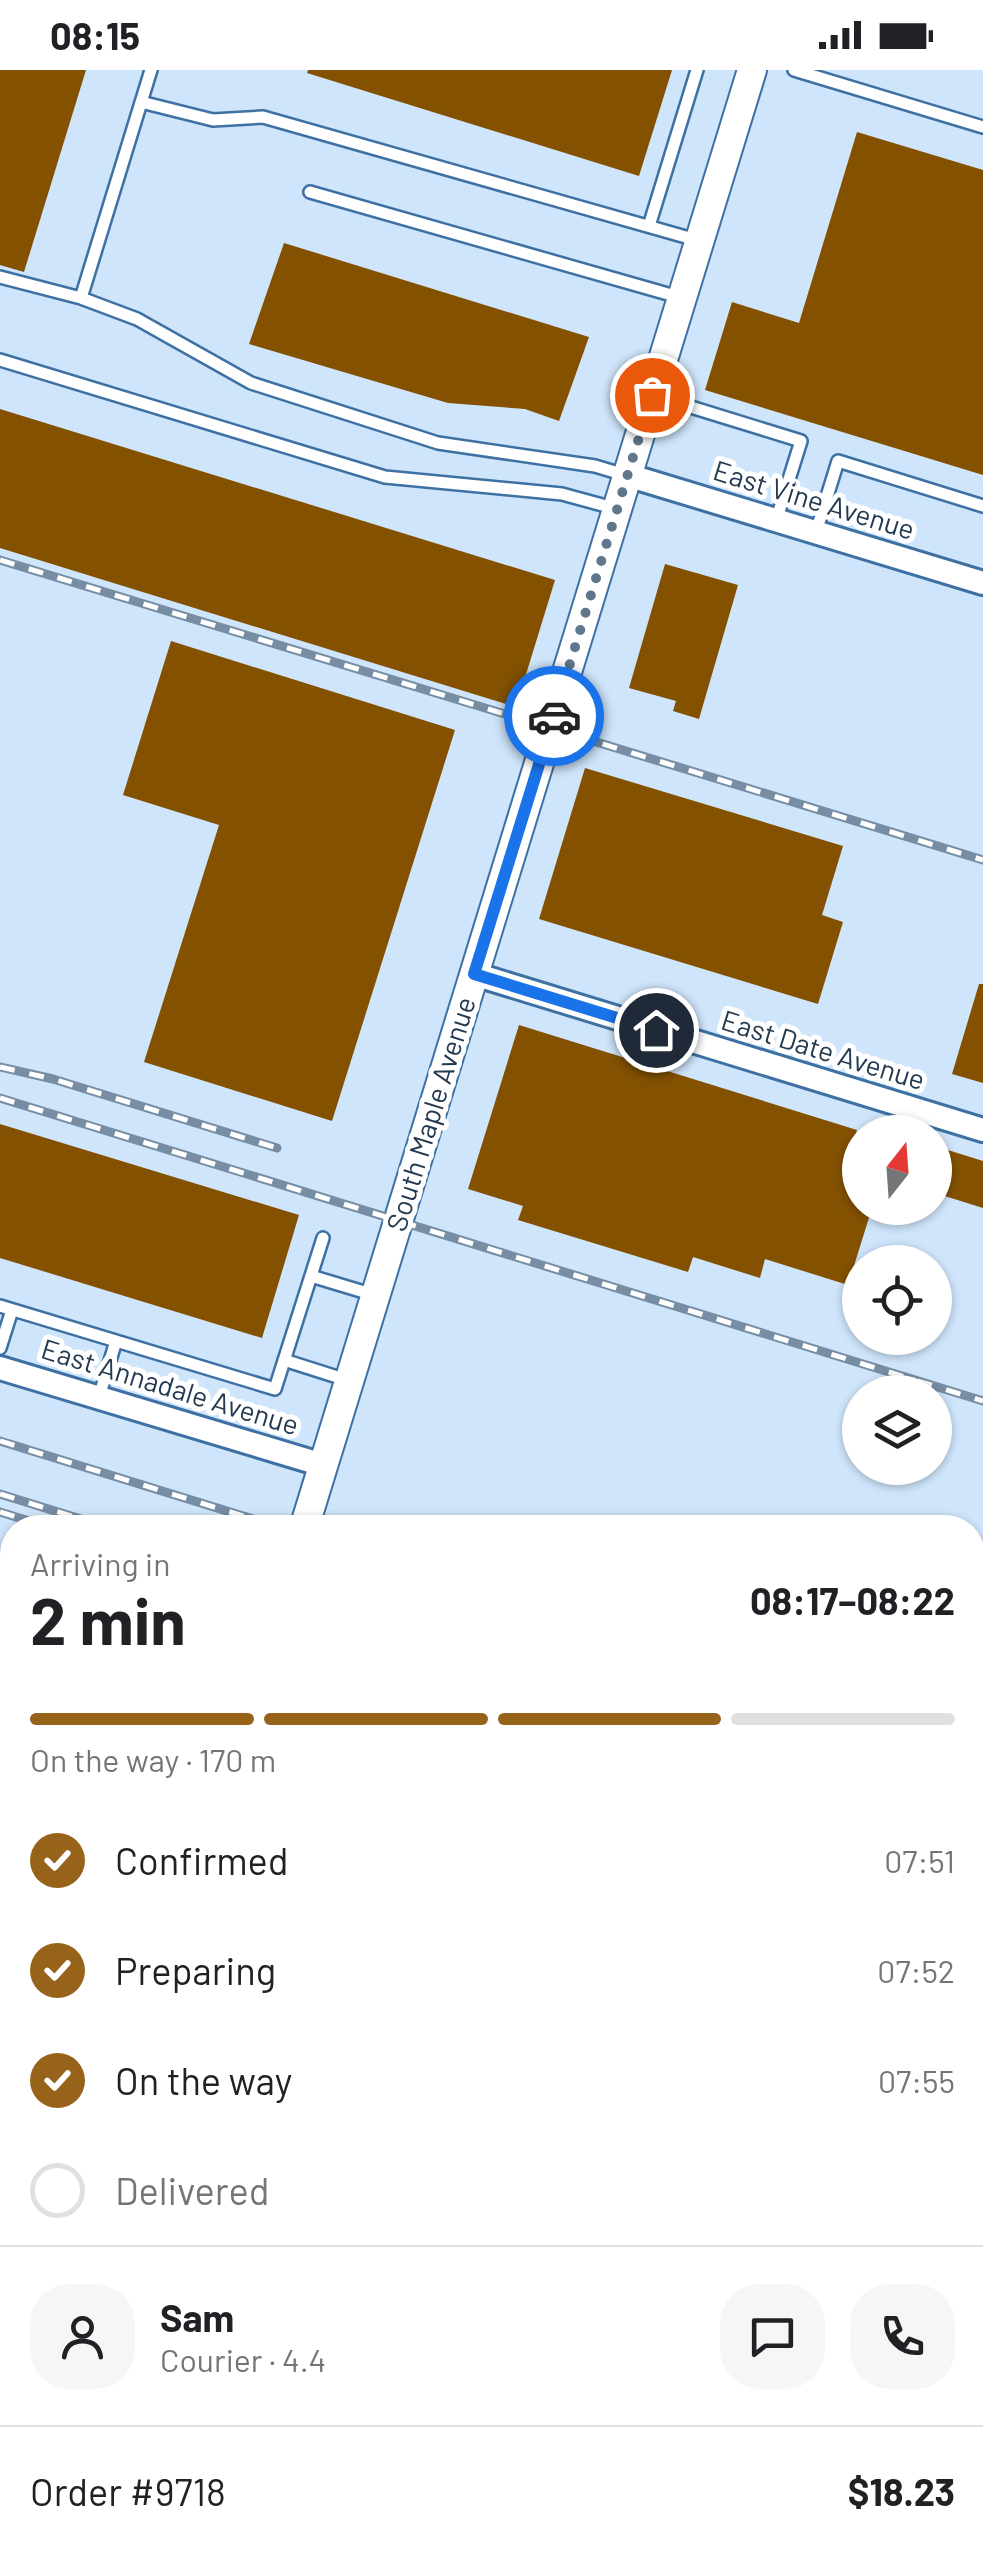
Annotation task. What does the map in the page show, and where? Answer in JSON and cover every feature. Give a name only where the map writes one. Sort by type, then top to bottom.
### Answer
[{"type":"street","name":"South Maple Avenue","points":[[308,1515],[752,70]]},
{"type":"street","name":"East Vine Avenue","points":[[628,476],[983,583]]},
{"type":"street","name":"East Date Avenue","points":[[474,974],[983,1130]]},
{"type":"street","name":"East Annadale Avenue","points":[[0,1368],[324,1464]]},
{"type":"lane","points":[[81,298],[150,70]]},
{"type":"lane","points":[[649,226],[697,70]]},
{"type":"lane","points":[[794,70],[983,127]]},
{"type":"lane","points":[[141,102],[213,120],[264,116],[700,241]]},
{"type":"lane","points":[[310,192],[682,298]]},
{"type":"lane","points":[[0,277],[81,298],[137,319],[251,384],[438,442],[595,466],[628,476]]},
{"type":"lane","points":[[0,360],[385,477],[562,494],[617,509]]},
{"type":"lane","points":[[652,395],[802,441],[776,520]]},
{"type":"lane","points":[[816,532],[838,461],[983,506]]},
{"type":"lane","points":[[0,1348],[6,1308],[275,1389],[323,1238]]},
{"type":"lane","points":[[311,1276],[376,1295]]},
{"type":"lane","points":[[99,1397],[116,1341]]},
{"type":"lane","points":[[284,1360],[349,1380]]},
{"type":"building","points":[[0,70],[86,70],[24,272],[0,265]]},
{"type":"building","points":[[672,70],[639,176],[307,73]]},
{"type":"building","points":[[857,132],[983,170],[983,475],[705,390],[732,302],[799,323]]},
{"type":"building","points":[[284,243],[589,337],[559,421],[525,409],[448,403],[249,344]]},
{"type":"building","points":[[0,409],[555,580],[516,707],[0,548]]},
{"type":"building","points":[[665,564],[738,585],[699,719],[673,711],[676,701],[629,688]]},
{"type":"building","points":[[171,641],[455,730],[332,1121],[144,1062],[219,825],[123,795]]},
{"type":"building","points":[[585,768],[843,846],[822,915],[843,922],[818,1004],[539,919]]},
{"type":"building","points":[[979,984],[983,984],[983,1083],[952,1074]]},
{"type":"building","points":[[519,1025],[842,1125],[842,1225],[867,1225],[860,1245],[842,1245],[842,1283],[765,1259],[760,1278],[693,1257],[688,1272],[518,1220],[523,1206],[468,1189]]},
{"type":"building","points":[[0,1124],[299,1215],[262,1338],[0,1258]]},
{"type":"building","points":[[952,1151],[983,1161],[983,1208],[952,1198]]},
{"type":"railway","points":[[0,560],[983,860]]},
{"type":"railway","points":[[0,1067],[53,1079],[277,1148]]},
{"type":"railway","points":[[0,1098],[983,1401]]},
{"type":"railway","points":[[0,1441],[240,1515]]},
{"type":"railway","points":[[0,1494],[68,1515]]},
{"type":"railway","points":[[0,1512],[10,1515]]},
{"type":"way so far","points":[[554,716],[652,395]]},
{"type":"route","points":[[554,716],[474,974],[656,1030]]}]
